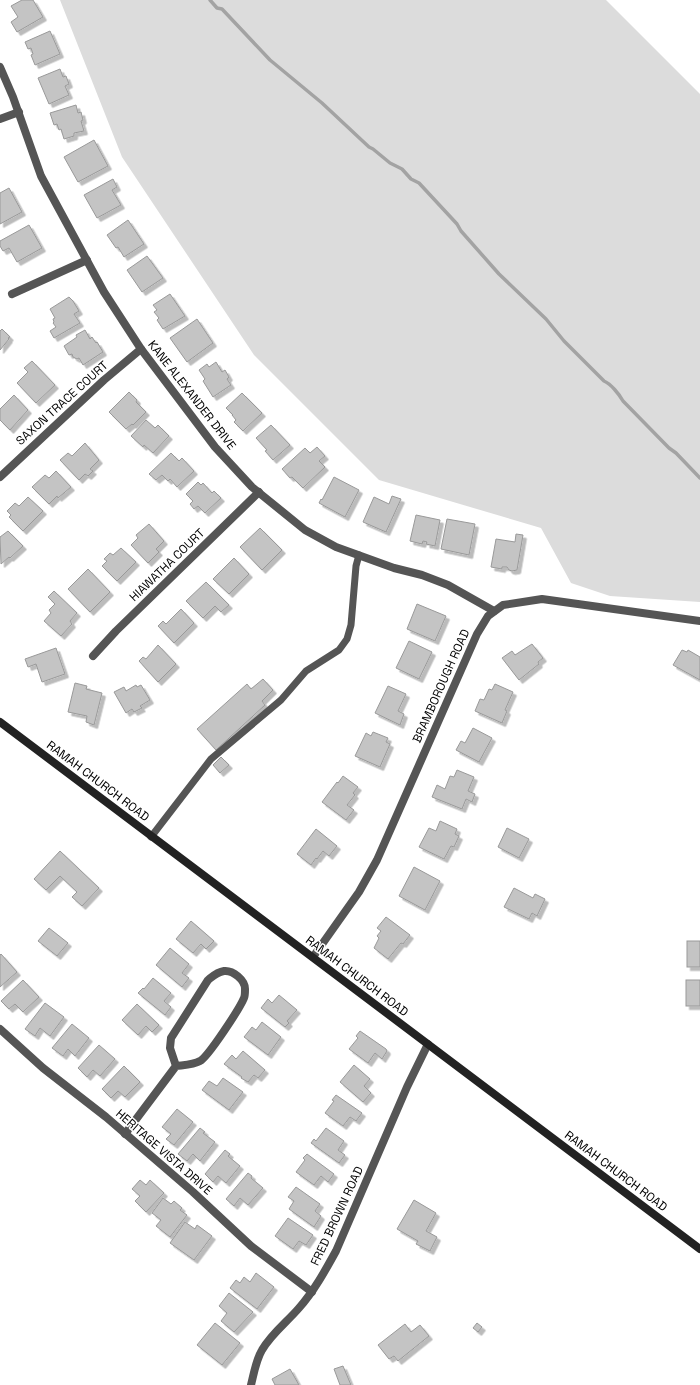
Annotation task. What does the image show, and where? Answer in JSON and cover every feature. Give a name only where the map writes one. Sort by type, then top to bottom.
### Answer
[{"type":"main road","name":"RAMAH CHURCH ROAD","points":[[0,722],[700,1249]]},
{"type":"street","name":"KANE ALEXANDER DRIVE","points":[[0,67],[41,176],[104,292],[141,349],[215,447],[252,487],[305,530],[336,547],[394,568],[422,575],[448,585],[494,611]]},
{"type":"street","points":[[0,119],[18,112]]},
{"type":"street","points":[[12,294],[87,260]]},
{"type":"street","name":"SAXON TRACE COURT","points":[[0,477],[104,380],[141,349]]},
{"type":"street","name":"HIAWATHA COURT","points":[[93,656],[259,492]]},
{"type":"street","name":"BRAMBOROUGH ROAD","points":[[312,957],[359,892],[377,860],[477,634],[488,616],[503,605],[542,599],[700,621]]},
{"type":"street","points":[[125,1134],[176,1066],[200,1062],[213,1047],[244,998],[245,988],[242,979],[235,974],[222,971],[214,974],[208,980],[171,1038],[170,1048],[176,1066]]},
{"type":"street","name":"HERITAGE VISTA DRIVE","points":[[0,1029],[42,1068],[125,1134],[193,1192],[251,1246],[312,1292]]},
{"type":"street","name":"FRED BROWN ROAD","points":[[251,1385],[258,1358],[267,1341],[299,1308],[312,1292],[336,1251],[407,1087],[428,1044]]},
{"type":"lane","points":[[151,837],[211,759],[281,700],[306,671],[339,650],[347,639],[351,625],[356,566],[359,555]]},
{"type":"shaded area","points":[[60,0],[606,0],[700,94],[700,602],[610,596],[571,583],[541,528],[379,480],[254,355],[122,157]]},
{"type":"building","points":[[22,0],[33,0],[43,17],[17,32],[11,22],[18,17],[11,6]]},
{"type":"building","points":[[50,31],[60,54],[35,65],[31,55],[33,54],[31,48],[28,49],[25,42]]},
{"type":"building","points":[[60,69],[63,77],[66,76],[69,84],[65,86],[69,95],[49,104],[38,78]]},
{"type":"building","points":[[76,105],[78,113],[81,112],[83,120],[81,121],[84,131],[74,133],[74,136],[64,139],[61,129],[59,130],[57,124],[54,125],[50,113]]},
{"type":"building","points":[[94,140],[108,166],[78,182],[64,157]]},
{"type":"building","points":[[113,179],[117,187],[112,190],[121,205],[97,218],[84,195]]},
{"type":"building","points":[[9,188],[22,212],[0,224],[0,193]]},
{"type":"building","points":[[128,220],[144,244],[124,257],[118,247],[116,248],[107,235]]},
{"type":"building","points":[[29,225],[42,248],[17,262],[9,248],[3,251],[0,246],[0,241]]},
{"type":"building","points":[[147,256],[163,278],[142,292],[127,270]]},
{"type":"building","points":[[170,294],[185,316],[163,329],[157,320],[159,318],[154,312],[157,310],[153,305]]},
{"type":"building","points":[[69,297],[79,311],[74,314],[80,323],[54,338],[50,331],[56,327],[53,323],[53,319],[55,318],[50,309]]},
{"type":"building","points":[[197,319],[213,343],[187,362],[170,338]]},
{"type":"building","points":[[2,329],[10,337],[0,350],[0,331]]},
{"type":"building","points":[[85,330],[90,339],[92,337],[96,343],[97,342],[103,352],[83,365],[79,358],[77,359],[73,357],[72,354],[69,355],[64,346],[77,337],[76,335]]},
{"type":"building","points":[[32,361],[55,385],[36,403],[17,383],[28,372],[24,368]]},
{"type":"building","points":[[216,362],[222,372],[225,370],[229,377],[227,379],[231,385],[213,397],[203,381],[205,379],[199,370],[207,364],[209,367]]},
{"type":"building","points":[[129,392],[146,412],[133,425],[132,424],[126,429],[109,412]]},
{"type":"building","points":[[242,393],[262,413],[243,431],[234,422],[236,420],[226,408]]},
{"type":"building","points":[[14,395],[28,410],[10,430],[0,420],[0,409]]},
{"type":"building","points":[[146,420],[155,428],[158,425],[169,436],[153,453],[144,445],[143,447],[131,436]]},
{"type":"building","points":[[271,425],[290,445],[273,460],[265,451],[267,450],[256,438]]},
{"type":"building","points":[[85,443],[99,460],[90,469],[93,471],[88,476],[85,474],[79,480],[60,460],[68,453],[72,456]]},
{"type":"building","points":[[317,447],[325,456],[319,461],[325,467],[303,488],[292,477],[290,478],[282,469],[305,448],[310,453]]},
{"type":"building","points":[[171,453],[179,461],[182,458],[194,471],[177,487],[170,479],[168,481],[162,475],[156,480],[149,474]]},
{"type":"building","points":[[56,471],[71,487],[58,498],[57,496],[49,504],[32,487],[45,475],[49,478]]},
{"type":"building","points":[[334,477],[359,490],[345,517],[319,503]]},
{"type":"building","points":[[198,482],[201,485],[203,483],[212,493],[214,491],[221,498],[205,513],[198,506],[194,509],[190,504],[193,501],[186,494]]},
{"type":"building","points":[[392,496],[401,499],[386,532],[363,522],[374,497],[389,504]]},
{"type":"building","points":[[28,497],[43,511],[23,531],[9,517],[11,515],[7,511],[15,503],[19,506]]},
{"type":"building","points":[[416,515],[440,520],[435,546],[426,544],[427,542],[423,541],[422,544],[410,541]]},
{"type":"building","points":[[447,519],[475,524],[469,555],[441,549]]},
{"type":"building","points":[[149,524],[164,541],[156,549],[159,552],[148,563],[131,545],[138,538],[136,535]]},
{"type":"building","points":[[260,528],[282,550],[262,570],[240,547]]},
{"type":"building","points":[[8,531],[23,546],[1,564],[0,537]]},
{"type":"building","points":[[516,534],[523,535],[517,570],[512,571],[507,567],[502,567],[502,569],[491,567],[496,539],[515,542]]},
{"type":"building","points":[[121,548],[136,562],[117,581],[102,566],[107,561],[104,559],[110,553],[113,555]]},
{"type":"building","points":[[234,558],[249,574],[229,594],[213,579]]},
{"type":"building","points":[[88,569],[110,592],[90,612],[68,589]]},
{"type":"building","points":[[206,582],[229,605],[221,612],[215,606],[203,618],[186,601]]},
{"type":"building","points":[[54,591],[77,613],[70,621],[72,624],[61,636],[44,621],[51,613],[49,610],[55,604],[48,597]]},
{"type":"building","points":[[417,604],[446,616],[435,641],[407,629]]},
{"type":"building","points":[[181,609],[194,623],[174,643],[158,626],[163,621],[166,624]]},
{"type":"building","points":[[409,641],[432,652],[419,679],[396,668]]},
{"type":"building","points":[[532,644],[543,658],[538,662],[539,664],[519,680],[502,658],[512,651],[515,655]]},
{"type":"building","points":[[158,645],[176,664],[158,682],[139,661],[143,657],[146,659]]},
{"type":"building","points":[[56,648],[65,674],[42,682],[36,664],[28,667],[25,659]]},
{"type":"building","points":[[682,650],[687,652],[688,650],[700,657],[700,680],[673,665]]},
{"type":"building","points":[[263,679],[273,690],[262,701],[265,705],[216,750],[197,729],[247,684],[251,689]]},
{"type":"building","points":[[75,683],[87,686],[86,689],[102,693],[94,725],[86,722],[87,716],[68,712]]},
{"type":"building","points":[[495,684],[513,692],[505,710],[507,711],[502,723],[475,711],[480,699],[484,700],[489,689],[492,690]]},
{"type":"building","points":[[136,685],[137,687],[141,685],[150,700],[140,706],[142,708],[134,712],[132,709],[126,713],[114,692],[124,687],[126,691]]},
{"type":"building","points":[[388,686],[406,694],[398,711],[404,714],[400,725],[375,713]]},
{"type":"building","points":[[473,728],[492,738],[479,762],[456,750],[461,741],[465,743]]},
{"type":"building","points":[[373,732],[388,738],[386,742],[390,744],[380,767],[355,756],[366,733],[371,736]]},
{"type":"building","points":[[221,757],[229,765],[220,773],[213,765]]},
{"type":"building","points":[[457,770],[474,777],[468,791],[475,794],[472,802],[466,799],[462,809],[432,797],[437,785],[445,789],[450,776],[454,777]]},
{"type":"building","points":[[343,776],[358,787],[353,793],[355,795],[347,805],[354,810],[346,820],[322,802]]},
{"type":"building","points":[[440,821],[457,829],[455,834],[459,836],[454,847],[451,846],[444,859],[419,847],[429,828],[436,831]]},
{"type":"building","points":[[507,828],[529,839],[519,858],[498,847]]},
{"type":"building","points":[[316,829],[337,846],[329,856],[323,851],[311,865],[297,854]]},
{"type":"building","points":[[60,851],[99,888],[82,906],[72,897],[77,892],[60,876],[46,890],[34,879]]},
{"type":"building","points":[[414,867],[440,881],[425,910],[399,896]]},
{"type":"building","points":[[514,888],[533,898],[535,894],[545,899],[537,916],[532,913],[529,919],[504,907]]},
{"type":"building","points":[[386,917],[410,935],[403,944],[401,943],[388,959],[374,948],[379,938],[377,936],[381,931],[377,928]]},
{"type":"building","points":[[191,921],[214,941],[206,949],[201,944],[193,953],[176,939]]},
{"type":"building","points":[[49,928],[68,943],[57,956],[38,941]]},
{"type":"building","points":[[687,941],[700,941],[700,967],[687,967]]},
{"type":"building","points":[[170,948],[189,964],[182,973],[189,978],[182,987],[156,965]]},
{"type":"building","points":[[1,954],[17,972],[0,987],[0,955]]},
{"type":"building","points":[[153,978],[171,993],[164,1001],[171,1007],[165,1015],[138,993],[143,988],[144,989]]},
{"type":"building","points":[[23,980],[39,997],[23,1012],[15,1004],[9,1009],[1,1001]]},
{"type":"building","points":[[686,980],[700,980],[700,1006],[686,1006]]},
{"type":"building","points":[[279,995],[297,1010],[287,1021],[289,1023],[285,1027],[261,1008],[268,999],[272,1003]]},
{"type":"building","points":[[45,1003],[64,1017],[50,1036],[40,1028],[35,1036],[25,1029]]},
{"type":"building","points":[[137,1004],[159,1025],[152,1032],[146,1026],[138,1035],[122,1020]]},
{"type":"building","points":[[262,1022],[281,1037],[268,1055],[244,1037],[252,1027],[256,1030]]},
{"type":"building","points":[[72,1024],[89,1038],[75,1056],[68,1049],[63,1056],[52,1048]]},
{"type":"building","points":[[360,1031],[386,1049],[387,1051],[382,1059],[375,1053],[368,1063],[349,1049],[358,1038],[356,1036]]},
{"type":"building","points":[[99,1045],[115,1059],[100,1076],[93,1070],[87,1077],[78,1068]]},
{"type":"building","points":[[243,1051],[265,1070],[258,1078],[254,1075],[248,1082],[224,1064],[232,1055],[236,1059]]},
{"type":"building","points":[[354,1065],[370,1079],[364,1086],[371,1093],[363,1102],[340,1082]]},
{"type":"building","points":[[124,1066],[140,1082],[125,1097],[118,1091],[111,1098],[102,1089]]},
{"type":"building","points":[[223,1078],[243,1092],[229,1110],[202,1090],[209,1081],[217,1086]]},
{"type":"building","points":[[336,1095],[362,1113],[356,1121],[350,1117],[343,1126],[325,1113],[334,1101],[332,1100]]},
{"type":"building","points":[[177,1109],[193,1122],[174,1145],[166,1139],[171,1134],[162,1127]]},
{"type":"building","points":[[200,1128],[205,1132],[203,1133],[215,1142],[200,1161],[193,1154],[187,1161],[178,1154]]},
{"type":"building","points":[[326,1128],[344,1141],[338,1150],[345,1155],[339,1163],[311,1143],[314,1139],[316,1141]]},
{"type":"building","points":[[225,1150],[230,1154],[228,1156],[240,1166],[226,1183],[218,1176],[213,1182],[205,1174]]},
{"type":"building","points":[[307,1154],[334,1174],[328,1182],[321,1176],[314,1185],[296,1172],[305,1160],[303,1158]]},
{"type":"building","points":[[248,1173],[252,1176],[251,1178],[263,1188],[248,1205],[240,1198],[234,1206],[226,1199]]},
{"type":"building","points":[[140,1180],[146,1185],[150,1180],[164,1193],[146,1212],[135,1201],[140,1196],[132,1189]]},
{"type":"building","points":[[296,1187],[320,1204],[315,1211],[321,1216],[314,1227],[289,1209],[294,1201],[288,1197]]},
{"type":"building","points":[[163,1198],[171,1204],[174,1201],[182,1208],[180,1210],[187,1215],[170,1237],[156,1226],[161,1220],[152,1213]]},
{"type":"building","points":[[414,1200],[436,1213],[426,1231],[437,1237],[430,1251],[416,1244],[418,1241],[397,1229]]},
{"type":"building","points":[[288,1218],[313,1235],[306,1245],[299,1241],[293,1249],[275,1236]]},
{"type":"building","points":[[185,1222],[195,1229],[197,1225],[212,1236],[194,1260],[170,1243]]},
{"type":"building","points":[[256,1273],[274,1287],[257,1309],[230,1288],[236,1280],[240,1283],[244,1277],[250,1282]]},
{"type":"building","points":[[229,1293],[253,1312],[234,1332],[221,1321],[227,1313],[219,1306]]},
{"type":"building","points":[[215,1323],[240,1343],[222,1365],[197,1345]]},
{"type":"building","points":[[477,1323],[482,1327],[478,1332],[473,1328]]},
{"type":"building","points":[[405,1324],[411,1332],[420,1325],[429,1336],[398,1361],[394,1356],[389,1359],[378,1345]]},
{"type":"building","points":[[343,1366],[351,1385],[340,1385],[334,1369]]},
{"type":"building","points":[[290,1369],[299,1385],[275,1385],[272,1379]]},
{"type":"waterway","points":[[210,0],[217,8],[222,9],[270,60],[322,103],[369,147],[390,163],[402,169],[411,179],[419,183],[457,224],[461,231],[499,274],[546,319],[564,341],[617,392],[623,401],[700,478]]}]
